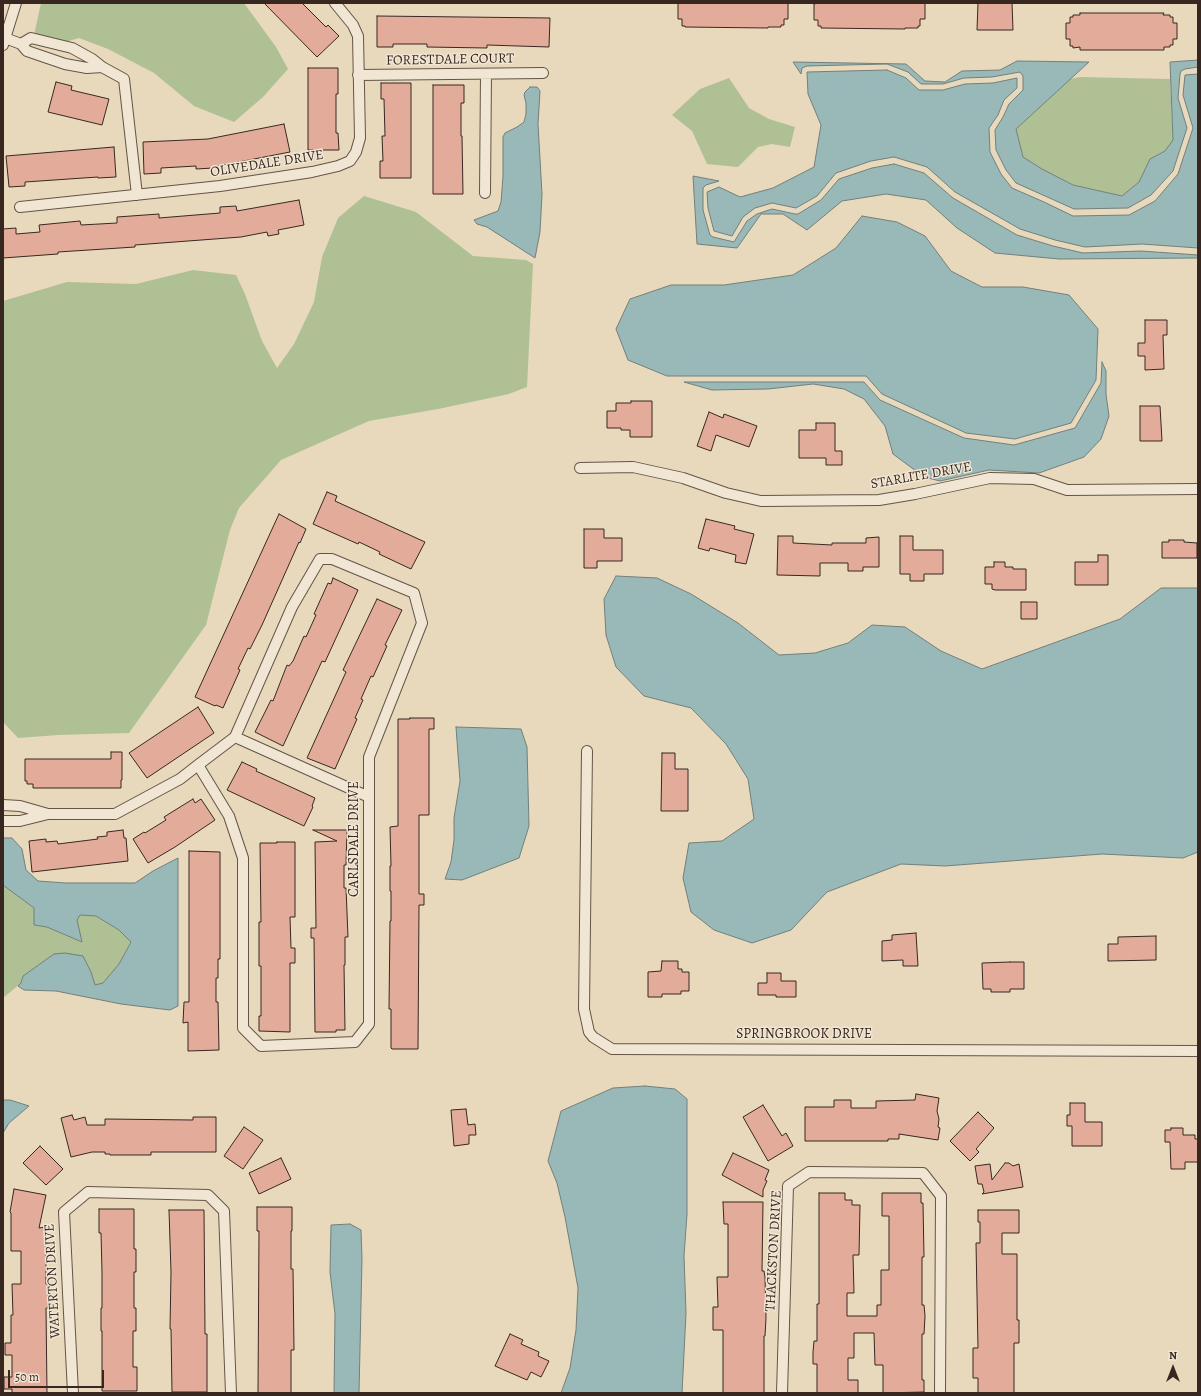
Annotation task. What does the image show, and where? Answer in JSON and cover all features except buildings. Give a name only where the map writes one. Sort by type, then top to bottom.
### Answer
[{"type":"street","points":[[16,3],[4,42],[22,44],[31,38],[72,48],[124,79],[137,195]]},
{"type":"street","name":"OLIVEDALE DRIVE","points":[[20,207],[220,186],[312,172],[338,166],[350,161],[356,152],[360,138],[358,75],[360,65],[358,36],[353,25],[336,3]]},
{"type":"street","points":[[22,44],[27,51],[50,59],[87,68],[102,67]]},
{"type":"street","points":[[50,59],[54,44]]},
{"type":"street","name":"FORESTDALE COURT","points":[[358,75],[543,73]]},
{"type":"street","points":[[485,193],[486,74]]},
{"type":"street","name":"STARLITE DRIVE","points":[[580,468],[633,467],[683,478],[726,493],[762,501],[879,500],[990,478],[1034,479],[1067,490],[1198,489]]},
{"type":"street","name":"CARLSDALE DRIVE","points":[[3,821],[20,821],[48,814],[115,814],[180,779],[198,765],[235,737],[292,607],[320,559],[332,559],[414,593],[422,623],[369,757],[369,1024],[355,1042],[261,1046],[243,1028],[243,858],[229,816],[198,765]]},
{"type":"street","points":[[235,737],[369,797]]},
{"type":"street","name":"SPRINGBROOK DRIVE","points":[[587,751],[584,1009],[589,1032],[593,1037],[612,1049],[1198,1051]]},
{"type":"street","name":"CARLSDALE DRIVE","points":[[3,805],[20,806],[48,814]]},
{"type":"street","name":"THACKSTON DRIVE","points":[[782,1393],[788,1186],[809,1172],[923,1173],[941,1196],[940,1393]]},
{"type":"street","name":"WATERTON DRIVE","points":[[73,1393],[64,1212],[88,1192],[208,1194],[224,1211],[231,1393]]},
{"type":"green space","points":[[41,3],[244,3],[276,47],[288,69],[263,97],[234,122],[194,106],[154,73],[108,49],[79,38],[51,46],[33,40]]},
{"type":"green space","points":[[1080,77],[1170,79],[1173,140],[1165,151],[1150,159],[1139,182],[1122,196],[1073,185],[1023,157],[1016,129],[1070,79]]},
{"type":"green space","points":[[729,78],[749,108],[769,119],[795,127],[790,147],[772,144],[758,147],[738,167],[707,164],[692,131],[672,115],[700,89]]},
{"type":"green space","points":[[364,196],[416,212],[473,256],[526,260],[533,264],[527,387],[509,394],[438,409],[369,421],[281,460],[239,508],[230,530],[206,625],[129,733],[18,738],[3,722],[3,301],[67,282],[136,284],[193,270],[236,275],[245,294],[262,341],[277,368],[294,344],[314,302],[322,257],[338,218]]},
{"type":"green space","points":[[3,886],[34,908],[34,925],[47,927],[82,942],[76,920],[80,915],[96,916],[119,930],[131,941],[119,964],[103,983],[95,986],[54,954],[23,976],[21,983],[3,998]]},
{"type":"water","points":[[1198,60],[1198,67],[1185,69],[1181,71],[1180,74],[1178,98],[1187,128],[1173,171],[1151,195],[1128,208],[1074,209],[1016,183],[1006,170],[996,150],[995,130],[1009,104],[1023,90],[1023,76],[1020,72],[992,77],[964,78],[943,84],[921,84],[908,72],[887,64],[807,66],[802,68],[801,74],[793,62],[906,64],[925,81],[945,82],[962,71],[1000,70],[1017,61],[1089,62],[1016,129],[1023,157],[1073,185],[1122,196],[1139,182],[1150,159],[1165,151],[1173,140],[1170,62]]},
{"type":"water","points":[[887,70],[906,78],[919,90],[943,90],[965,84],[993,83],[1017,78],[1017,88],[1004,100],[998,115],[989,128],[990,152],[1001,174],[1012,188],[1073,216],[1129,215],[1155,201],[1178,174],[1193,128],[1183,95],[1185,75],[1198,74],[1198,248],[1142,244],[1085,247],[1055,240],[1020,229],[955,192],[927,167],[894,157],[871,161],[836,173],[817,196],[796,208],[772,203],[755,208],[743,217],[732,236],[714,231],[708,208],[707,192],[719,187],[740,197],[773,188],[814,167],[821,125],[808,94],[807,72]]},
{"type":"water","points":[[530,87],[537,87],[540,91],[538,124],[542,194],[540,232],[535,258],[487,227],[477,224],[474,220],[498,211],[501,202],[503,176],[503,137],[505,133],[524,122],[526,103],[524,95]]},
{"type":"water","points":[[894,164],[924,173],[953,198],[1017,235],[1083,253],[1141,251],[1198,255],[1198,258],[1059,259],[995,253],[957,228],[926,200],[886,194],[842,201],[807,230],[783,214],[761,214],[737,248],[697,244],[693,176],[719,181],[706,185],[703,188],[703,210],[710,235],[734,242],[747,221],[757,214],[772,209],[798,214],[821,200],[839,179],[872,168]]},
{"type":"water","points":[[862,216],[897,222],[925,236],[951,271],[982,287],[1023,287],[1069,295],[1098,329],[1096,380],[1071,423],[1015,439],[966,433],[882,394],[866,376],[667,376],[628,360],[616,329],[630,299],[671,285],[724,285],[793,275],[836,248]]},
{"type":"water","points":[[1102,362],[1106,371],[1106,394],[1109,416],[1101,439],[1084,457],[1039,473],[989,470],[940,481],[924,477],[893,454],[885,426],[864,399],[844,389],[813,384],[768,389],[712,390],[684,382],[864,382],[880,400],[964,438],[1014,445],[1075,428],[1101,383]]},
{"type":"water","points":[[616,576],[657,578],[691,594],[738,623],[779,655],[815,653],[848,643],[872,625],[905,627],[941,651],[982,669],[1120,619],[1161,588],[1198,588],[1198,852],[1183,858],[1102,854],[945,866],[901,864],[827,892],[791,930],[752,943],[714,930],[691,912],[683,878],[689,843],[722,841],[754,819],[748,779],[726,744],[691,708],[644,696],[616,667],[606,635],[604,599]]},
{"type":"water","points":[[456,727],[521,729],[527,747],[529,826],[519,858],[462,880],[445,879],[451,862],[454,840],[454,818],[460,781]]},
{"type":"water","points":[[3,838],[12,838],[22,849],[26,870],[38,881],[66,883],[135,883],[153,871],[178,858],[178,1006],[170,1010],[121,1004],[56,991],[24,990],[18,986],[21,983],[23,976],[54,954],[65,953],[83,956],[91,972],[95,985],[103,983],[119,964],[131,942],[119,930],[96,916],[80,915],[77,920],[82,942],[47,927],[34,925],[34,908],[3,885]]},
{"type":"water","points":[[645,1086],[675,1089],[687,1099],[687,1214],[684,1256],[686,1313],[682,1393],[561,1393],[570,1368],[576,1330],[578,1288],[557,1183],[548,1161],[561,1111],[613,1088]]},
{"type":"water","points":[[3,1100],[10,1100],[29,1106],[9,1123],[3,1133]]},
{"type":"water","points":[[350,1224],[361,1230],[362,1259],[359,1393],[334,1393],[335,1314],[330,1272],[331,1225]]}]
